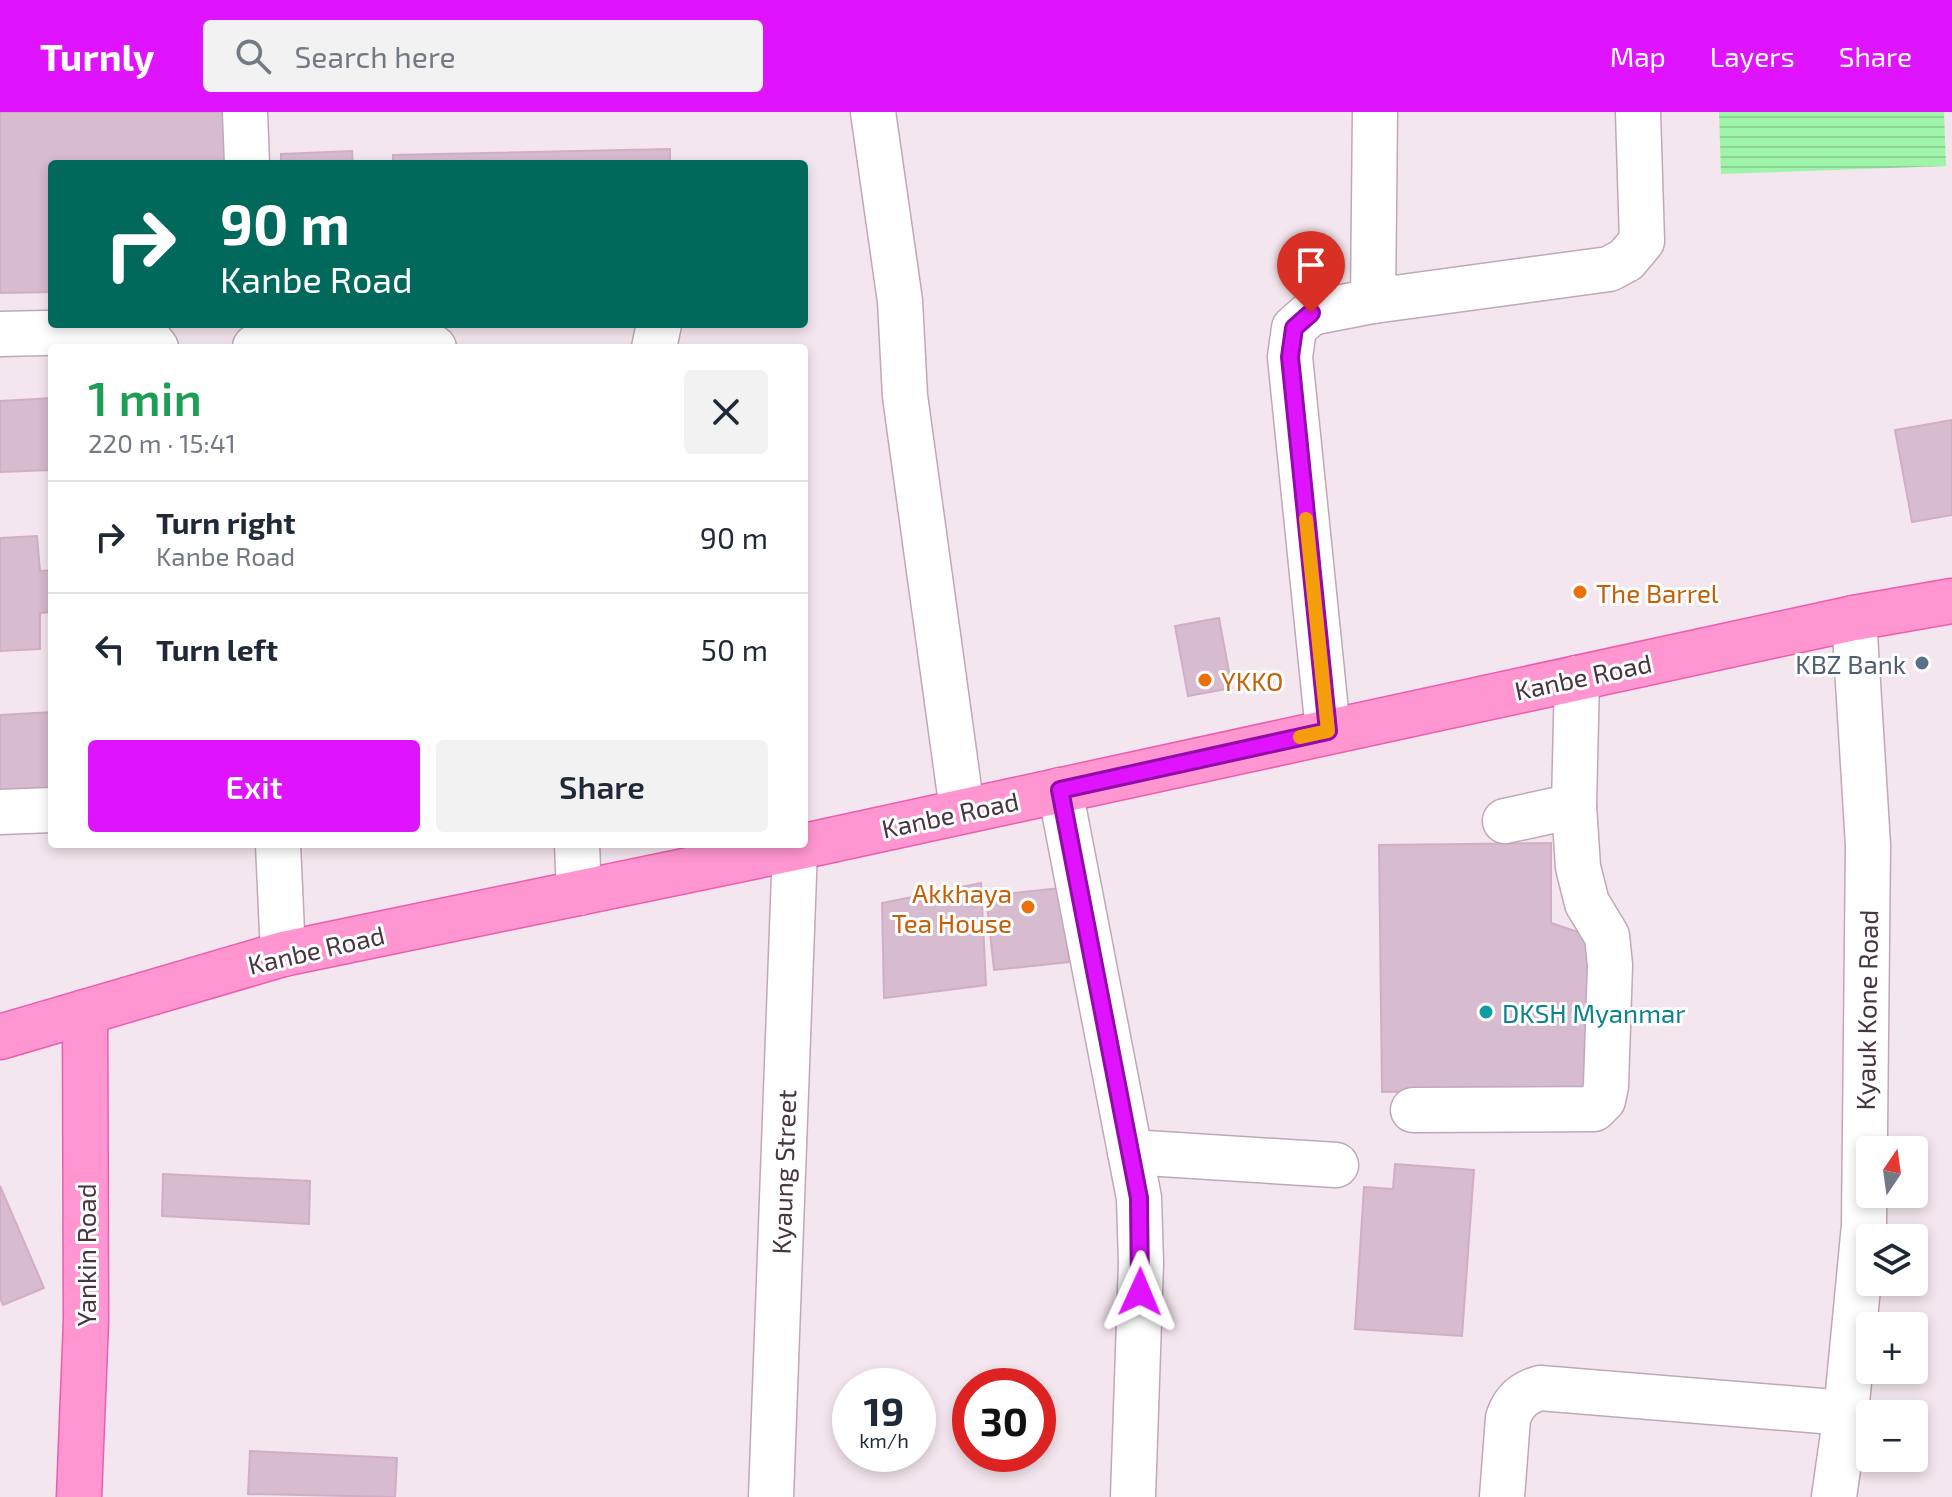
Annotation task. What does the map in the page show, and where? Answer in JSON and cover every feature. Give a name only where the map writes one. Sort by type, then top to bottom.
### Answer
[{"type":"main road","name":"Kanbe Road","points":[[808,845],[1854,618],[1952,601]]},
{"type":"main road","name":"Kanbe Road","points":[[0,1037],[283,954],[795,848]]},
{"type":"main road","name":"Yankin Road","points":[[79,1497],[86,1321],[85,1012]]},
{"type":"street","points":[[245,112],[247,160]]},
{"type":"street","points":[[873,112],[900,301],[905,396],[962,810]]},
{"type":"street","points":[[1373,301],[1375,112]]},
{"type":"street","points":[[1328,731],[1290,357],[1294,328],[1311,313],[1373,301],[1609,269],[1626,260],[1642,241],[1638,112]]},
{"type":"street","points":[[0,334],[131,331],[153,344]]},
{"type":"street","points":[[296,344],[398,334],[417,336],[428,344]]},
{"type":"street","name":"Kyauk Kone Road","points":[[1834,1497],[1846,1413],[1864,1225],[1868,877],[1854,618]]},
{"type":"street","points":[[1413,1110],[1594,1109],[1603,1100],[1610,965],[1607,936],[1587,903],[1578,867],[1574,806],[1577,678]]},
{"type":"street","points":[[1060,790],[1139,1198],[1141,1263],[1133,1497]]},
{"type":"street","points":[[1505,821],[1574,806]]},
{"type":"street","points":[[0,812],[48,810]]},
{"type":"street","points":[[278,848],[283,954]]},
{"type":"street","points":[[577,848],[579,893]]},
{"type":"street","name":"Kyaung Street","points":[[771,1497],[795,848]]},
{"type":"street","points":[[1130,1152],[1336,1165]]},
{"type":"street","points":[[1502,1497],[1508,1418],[1512,1406],[1524,1395],[1540,1388],[1846,1413]]},
{"type":"shaded area","points":[[1719,112],[1944,112],[1946,166],[1721,174]]},
{"type":"building","points":[[0,112],[225,112],[228,160],[48,160],[48,292],[0,293]]},
{"type":"building","points":[[670,149],[670,160],[393,160],[393,155]]},
{"type":"building","points":[[352,151],[353,160],[281,160],[281,154]]},
{"type":"building","points":[[48,398],[48,470],[0,472],[0,401]]},
{"type":"building","points":[[1952,420],[1952,515],[1912,522],[1895,430]]},
{"type":"building","points":[[37,536],[40,571],[48,570],[48,612],[40,613],[40,649],[0,651],[0,538]]},
{"type":"building","points":[[1219,618],[1232,688],[1188,696],[1175,626]]},
{"type":"building","points":[[48,712],[48,788],[0,790],[0,715]]},
{"type":"building","name":"DKSH Myanmar","points":[[1551,843],[1551,923],[1590,936],[1593,1089],[1382,1092],[1379,845]]},
{"type":"building","points":[[981,883],[986,985],[884,998],[882,903]]},
{"type":"building","points":[[1060,888],[1069,962],[994,970],[986,896]]},
{"type":"building","points":[[1395,1164],[1474,1170],[1462,1336],[1355,1329],[1364,1187],[1393,1189]]},
{"type":"building","points":[[163,1174],[310,1181],[309,1224],[162,1216]]},
{"type":"building","points":[[0,1186],[44,1288],[3,1305],[0,1298]]},
{"type":"building","points":[[250,1451],[397,1458],[395,1497],[248,1494]]},
{"type":"slow traffic","points":[[1300,737],[1328,731],[1306,519]]},
{"type":"place","name":"The Barrel","points":[[1580,592]]},
{"type":"place","name":"KBZ Bank","points":[[1922,663]]},
{"type":"place","name":"YKKO","points":[[1205,680]]},
{"type":"place","name":"Akkhaya Tea House","points":[[1028,907]]},
{"type":"place","name":"DKSH Myanmar","points":[[1486,1012]]},
{"type":"route","points":[[1140,1292],[1139,1198],[1060,790],[1328,731],[1290,357],[1294,328],[1311,313]]}]
